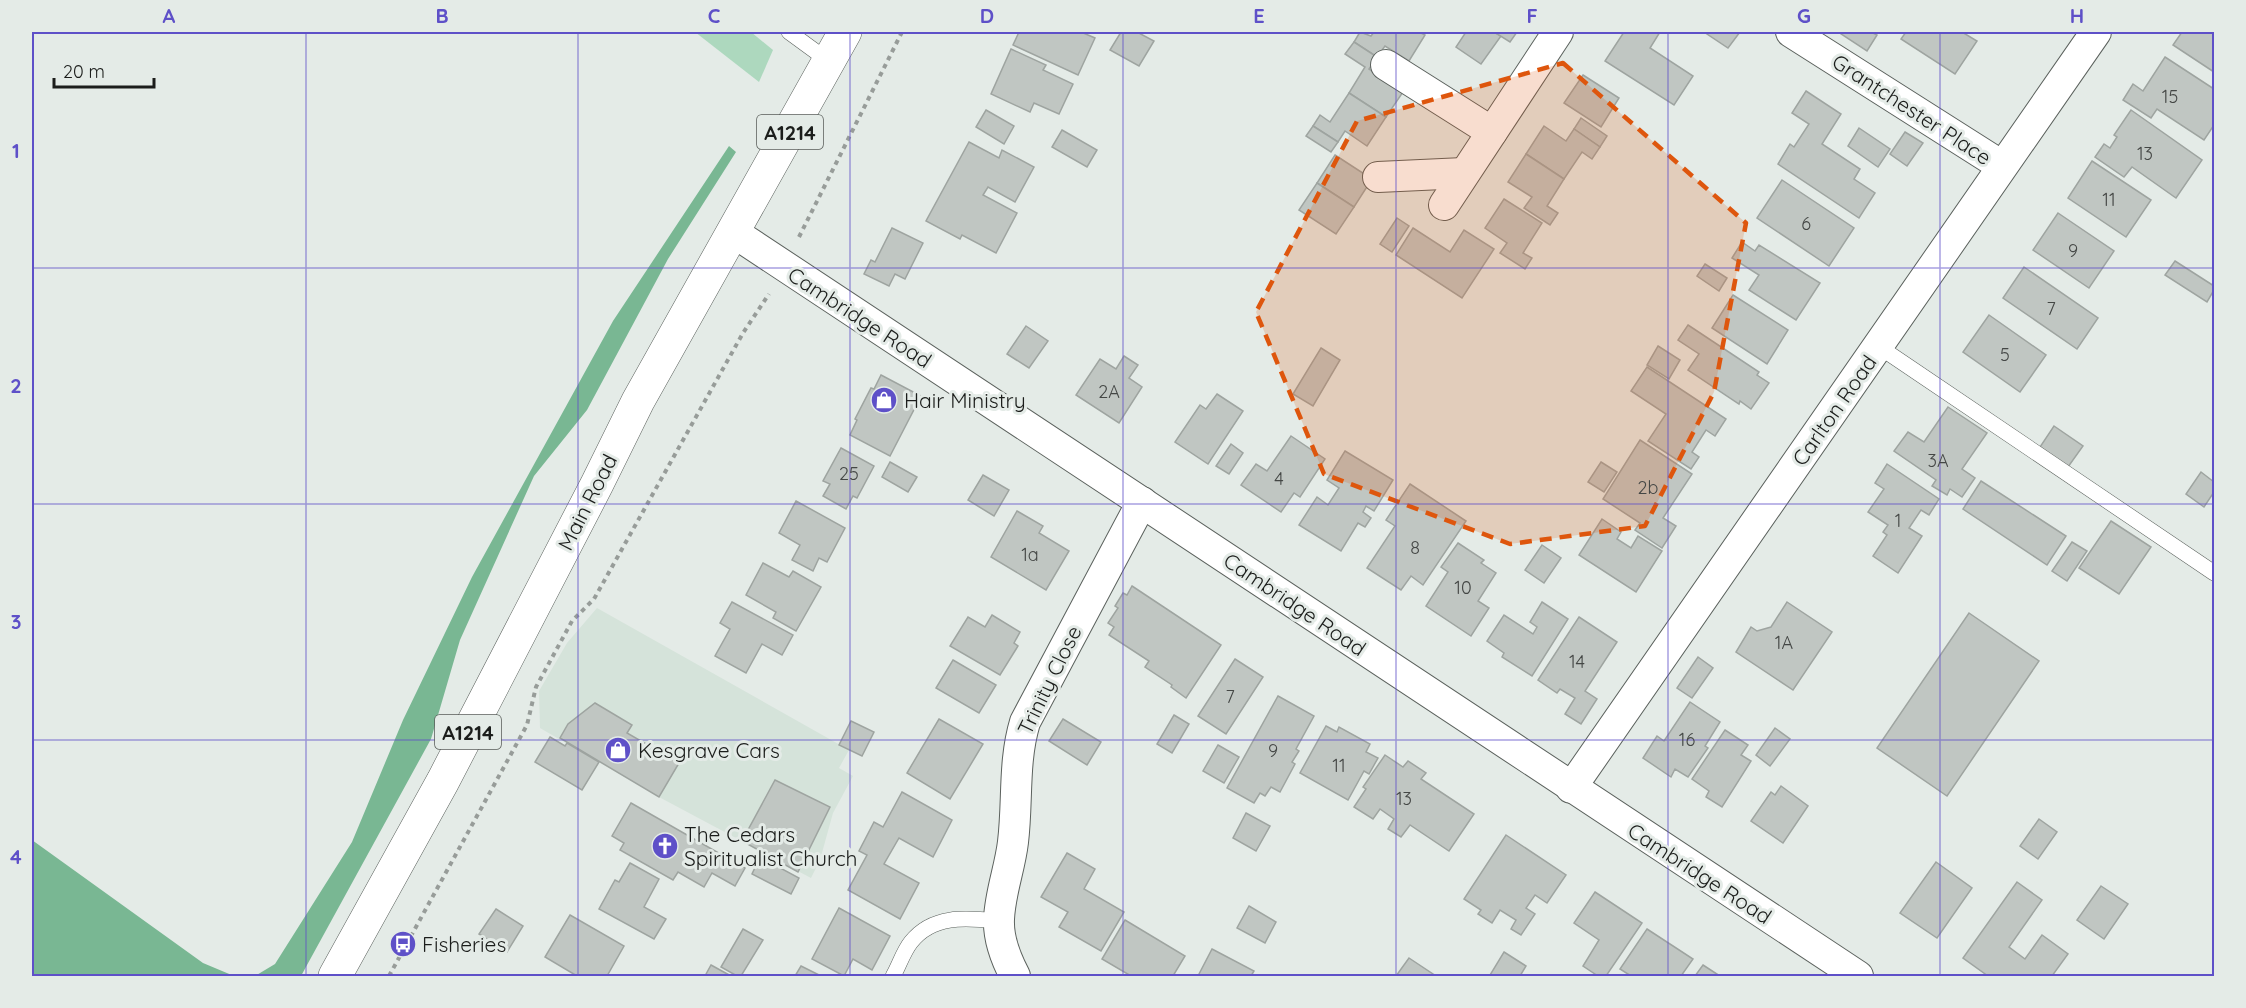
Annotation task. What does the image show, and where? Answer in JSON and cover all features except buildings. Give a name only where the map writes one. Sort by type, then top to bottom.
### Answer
[{"type":"main road","name":"Main Road","points":[[335,976],[443,781],[638,401],[845,32]]},
{"type":"street","points":[[1444,205],[1558,32]]},
{"type":"street","name":"Grantchester Place","points":[[1791,32],[2002,166]]},
{"type":"street","name":"Carlton Road","points":[[1571,788],[2096,32]]},
{"type":"street","points":[[1386,65],[1492,132]]},
{"type":"street","points":[[1378,177],[1464,173]]},
{"type":"street","name":"Cambridge Road","points":[[733,232],[1858,976]]},
{"type":"street","name":"Trinity Close","points":[[1016,976],[1002,949],[999,921],[1011,861],[1018,746],[1024,722],[1142,502]]},
{"type":"lane","points":[[789,32],[830,62]]},
{"type":"lane","points":[[1878,346],[2214,573]]},
{"type":"lane","points":[[893,976],[911,943],[930,924],[962,917],[999,921]]},
{"type":"path","points":[[389,976],[526,725],[536,687],[572,621],[594,598],[743,333],[784,267],[902,32]]},
{"type":"highlighted area","points":[[1563,63],[1746,223],[1714,392],[1645,526],[1510,544],[1324,474],[1256,312],[1357,121]]},
{"type":"shaded area","points":[[597,608],[849,750],[839,768],[853,776],[833,813],[820,860],[811,878],[659,797],[540,728],[539,691],[567,643]]},
{"type":"green space","points":[[695,32],[751,32],[773,50],[759,82]]},
{"type":"green space","points":[[729,146],[736,152],[668,259],[587,410],[534,476],[460,640],[431,739],[301,976],[255,976],[275,964],[352,842],[403,720],[472,577],[613,321]]},
{"type":"green space","points":[[32,840],[203,963],[234,976],[32,976]]},
{"type":"place","name":"Hair Ministry","points":[[884,400]]},
{"type":"place","name":"Kesgrave Cars","points":[[618,750]]},
{"type":"place","name":"The Cedars Spiritualist Church","points":[[665,846]]},
{"type":"place","name":"Fisheries","points":[[403,944]]}]
